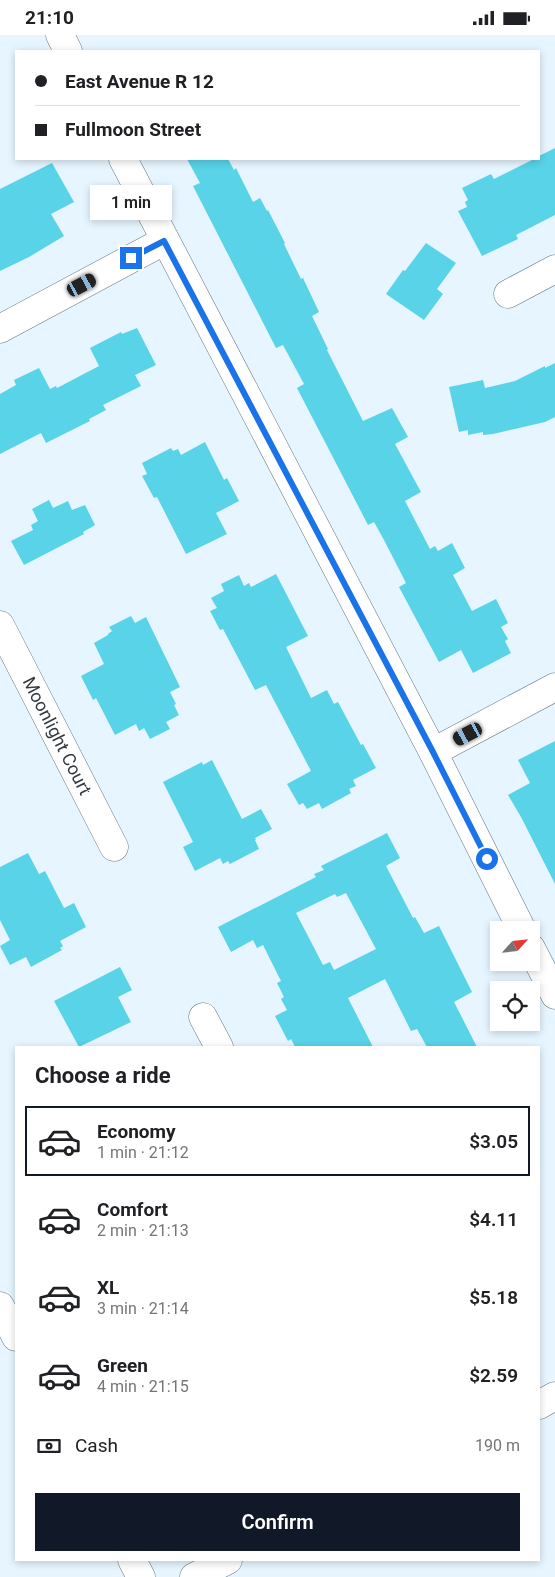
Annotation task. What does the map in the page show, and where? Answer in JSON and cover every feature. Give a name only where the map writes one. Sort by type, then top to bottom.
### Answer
[{"type":"street","points":[[60,35],[68,50]]},
{"type":"street","points":[[123,160],[433,752],[518,921]]},
{"type":"street","points":[[0,329],[164,241]]},
{"type":"street","points":[[508,294],[555,269]]},
{"type":"street","name":"Moonlight Court","points":[[0,625],[114,847]]},
{"type":"street","points":[[433,752],[555,687]]},
{"type":"street","points":[[540,966],[555,995]]},
{"type":"street","points":[[203,1017],[218,1046]]},
{"type":"street","points":[[0,1306],[15,1335]]},
{"type":"street","points":[[540,1404],[555,1396]]},
{"type":"street","points":[[133,1561],[141,1577]]},
{"type":"street","points":[[194,1577],[226,1561]]},
{"type":"building","points":[[555,148],[555,215],[516,235],[518,239],[482,256],[458,211],[467,207],[465,202],[468,200],[462,188],[491,174],[494,179],[532,160],[540,160],[540,156]]},
{"type":"building","points":[[188,160],[229,160],[234,170],[236,168],[253,202],[260,198],[268,210],[319,312],[312,316],[363,421],[392,408],[408,437],[395,444],[421,492],[405,501],[430,549],[435,546],[438,551],[452,543],[465,568],[453,575],[472,611],[496,599],[508,623],[501,627],[508,639],[505,641],[511,653],[473,673],[461,650],[439,662],[399,587],[406,583],[384,540],[374,522],[368,525],[297,388],[304,384],[283,345],[276,348],[193,186],[200,183]]},
{"type":"building","points":[[52,163],[74,202],[51,214],[64,236],[29,257],[0,271],[0,189]]},
{"type":"building","points":[[426,243],[456,263],[437,289],[443,294],[424,320],[386,294]]},
{"type":"building","points":[[137,328],[156,365],[135,375],[141,386],[103,405],[106,410],[89,419],[90,421],[46,443],[41,433],[0,454],[0,394],[16,385],[14,380],[39,368],[50,389],[56,386],[57,388],[99,366],[90,348],[121,332],[122,334]]},
{"type":"building","points":[[555,363],[555,417],[545,422],[493,434],[483,435],[483,432],[468,435],[468,430],[459,432],[449,387],[483,380],[485,388],[515,381]]},
{"type":"building","points":[[205,442],[224,480],[227,478],[239,501],[216,513],[227,534],[186,554],[157,497],[154,498],[142,476],[147,474],[142,463],[171,448],[173,451],[178,449],[181,455]]},
{"type":"building","points":[[49,500],[53,508],[68,501],[72,510],[85,505],[95,525],[83,532],[84,534],[24,565],[11,541],[33,530],[31,525],[38,521],[32,509]]},
{"type":"building","points":[[276,574],[308,636],[286,647],[311,698],[327,690],[334,704],[338,702],[361,745],[363,744],[376,768],[353,780],[356,786],[349,789],[351,793],[322,809],[319,803],[307,809],[303,803],[299,805],[287,784],[311,771],[266,685],[255,690],[223,629],[220,630],[210,611],[217,608],[211,598],[224,591],[221,584],[239,575],[244,586],[249,583],[251,587]]},
{"type":"building","points":[[131,616],[135,623],[146,617],[180,687],[170,692],[179,715],[166,722],[170,729],[150,739],[144,728],[139,731],[136,724],[115,735],[96,698],[93,700],[81,676],[104,664],[94,643],[112,631],[109,627]]},
{"type":"building","points":[[555,741],[555,884],[508,795],[530,783],[518,760]]},
{"type":"building","points":[[212,760],[242,819],[261,809],[272,829],[255,838],[259,849],[230,864],[228,861],[223,864],[220,858],[195,871],[183,847],[193,842],[163,782],[202,762],[203,765]]},
{"type":"building","points":[[387,833],[400,858],[386,866],[413,918],[415,917],[424,933],[439,926],[472,992],[454,1002],[476,1046],[426,1046],[417,1029],[411,1031],[385,979],[348,998],[372,1046],[294,1046],[291,1039],[288,1041],[275,1016],[287,1010],[281,999],[284,997],[277,983],[281,981],[263,945],[257,948],[253,940],[231,952],[218,927],[316,877],[314,874],[324,870],[321,866]],"holes":[[[346,893],[376,949],[334,970],[330,962],[323,965],[296,913],[335,894],[337,897]]]},
{"type":"building","points":[[28,853],[39,874],[45,871],[64,908],[74,903],[86,927],[60,941],[63,946],[60,948],[62,950],[31,967],[26,957],[10,965],[0,946],[10,940],[0,920],[0,867]]},
{"type":"building","points":[[120,967],[132,990],[118,997],[131,1022],[78,1046],[54,1001]]},
{"type":"route","points":[[131,258],[164,241],[433,752],[487,859]]}]
